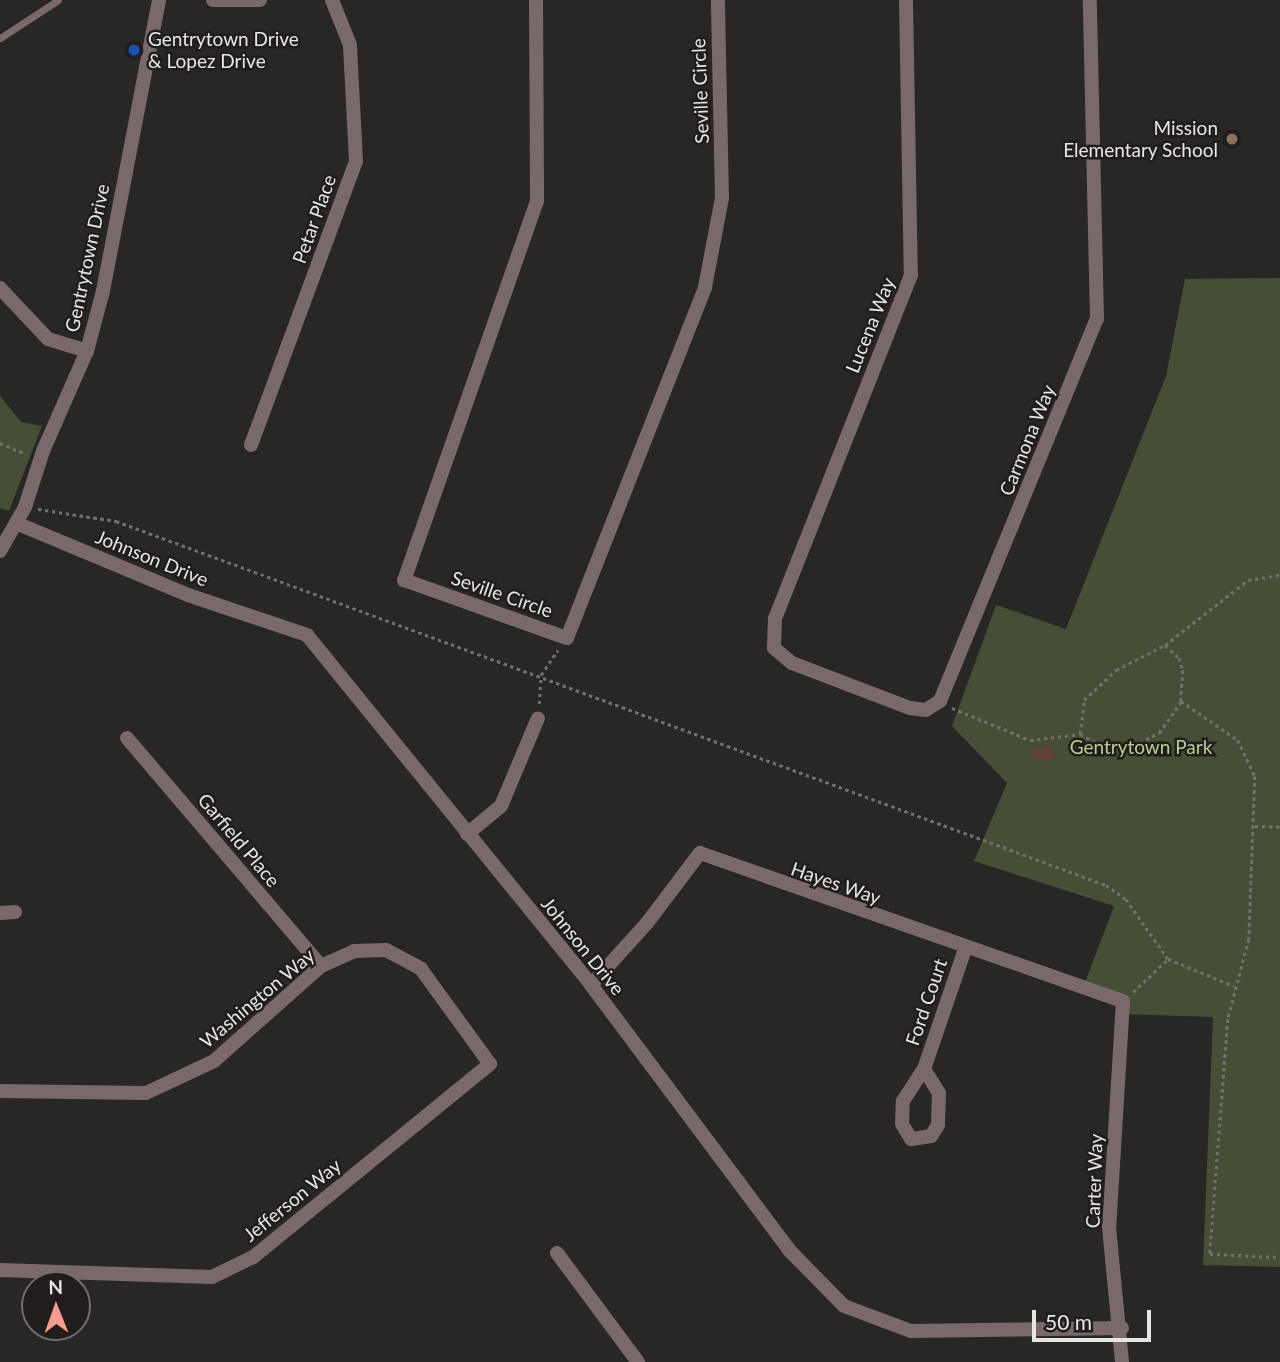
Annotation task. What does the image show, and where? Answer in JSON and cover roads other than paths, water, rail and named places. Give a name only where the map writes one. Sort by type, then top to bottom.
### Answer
[{"type":"street","name":"Gentrytown Drive","points":[[0,551],[25,507],[41,459],[87,351],[103,291],[159,0]]},
{"type":"street","points":[[213,0],[260,0]]},
{"type":"street","name":"Petar Place","points":[[251,445],[356,161],[350,45],[332,0]]},
{"type":"street","name":"Seville Circle","points":[[536,0],[537,201],[404,580],[567,638],[705,287],[722,198],[718,0]]},
{"type":"street","name":"Lucena Way","points":[[906,0],[911,275],[775,618],[774,648],[792,663],[910,708],[926,710],[940,701]]},
{"type":"street","name":"Carmona Way","points":[[940,701],[1097,319],[1090,0]]},
{"type":"street","points":[[0,288],[48,339],[87,351]]},
{"type":"street","name":"Johnson Drive","points":[[16,523],[188,595],[307,635],[591,985],[789,1250],[844,1306],[911,1331],[1122,1328]]},
{"type":"street","points":[[467,834],[501,806],[538,718]]},
{"type":"street","name":"Garfield Place","points":[[127,738],[321,965]]},
{"type":"street","name":"Hayes Way","points":[[591,985],[647,923],[700,853],[965,948],[1123,1001]]},
{"type":"street","name":"Ford Court","points":[[924,1069],[965,948]]},
{"type":"street","name":"Washington Way","points":[[0,1091],[146,1093],[214,1061],[321,965],[354,951],[386,950],[421,968],[490,1064]]},
{"type":"street","name":"Carter Way","points":[[1122,1362],[1122,1328],[1109,1227],[1123,1001]]},
{"type":"street","name":"Jefferson Way","points":[[0,1270],[212,1277],[254,1257],[490,1064]]},
{"type":"street","points":[[557,1253],[638,1362]]},
{"type":"lane","points":[[0,38],[58,0]]},
{"type":"place","name":"Gentrytown Drive & Lopez Drive","points":[[134,50]]},
{"type":"place","name":"Mission Elementary School","points":[[1232,139]]},
{"type":"park label","name":"Gentrytown Park","points":[[1141,747]]}]
